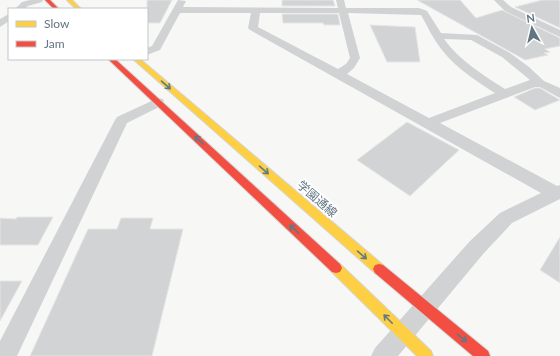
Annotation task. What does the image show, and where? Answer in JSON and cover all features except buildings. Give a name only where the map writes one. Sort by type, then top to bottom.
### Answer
[{"type":"street","points":[[20,8],[25,4],[39,0]]},
{"type":"street","points":[[47,0],[56,8]]},
{"type":"street","points":[[69,0],[78,8]]},
{"type":"street","points":[[148,52],[156,48],[183,0]]},
{"type":"street","points":[[498,0],[508,9],[560,34]]},
{"type":"street","points":[[178,10],[256,10],[341,5],[419,11],[424,13],[446,47],[468,69],[503,93]]},
{"type":"street","points":[[338,74],[349,69],[355,58],[341,5]]},
{"type":"street","points":[[256,10],[253,28],[558,192]]},
{"type":"street","points":[[0,24],[8,18]]},
{"type":"street","points":[[438,36],[473,37],[506,55],[539,82],[548,85],[560,94]]},
{"type":"street","points":[[112,60],[347,278],[426,356]]},
{"type":"street","name":"学園通線","points":[[137,60],[483,356]]},
{"type":"street","points":[[428,123],[503,93],[539,82]]},
{"type":"street","points":[[5,356],[122,120],[158,102]]},
{"type":"street","points":[[383,356],[477,247],[506,218],[558,192]]},
{"type":"traffic: slow","points":[[69,0],[78,8]]},
{"type":"traffic: slow","points":[[137,60],[379,269]]},
{"type":"traffic: slow","points":[[336,268],[426,356]]},
{"type":"traffic: jam","points":[[47,0],[56,8]]},
{"type":"traffic: jam","points":[[112,60],[336,268]]},
{"type":"traffic: jam","points":[[379,269],[483,356]]}]
